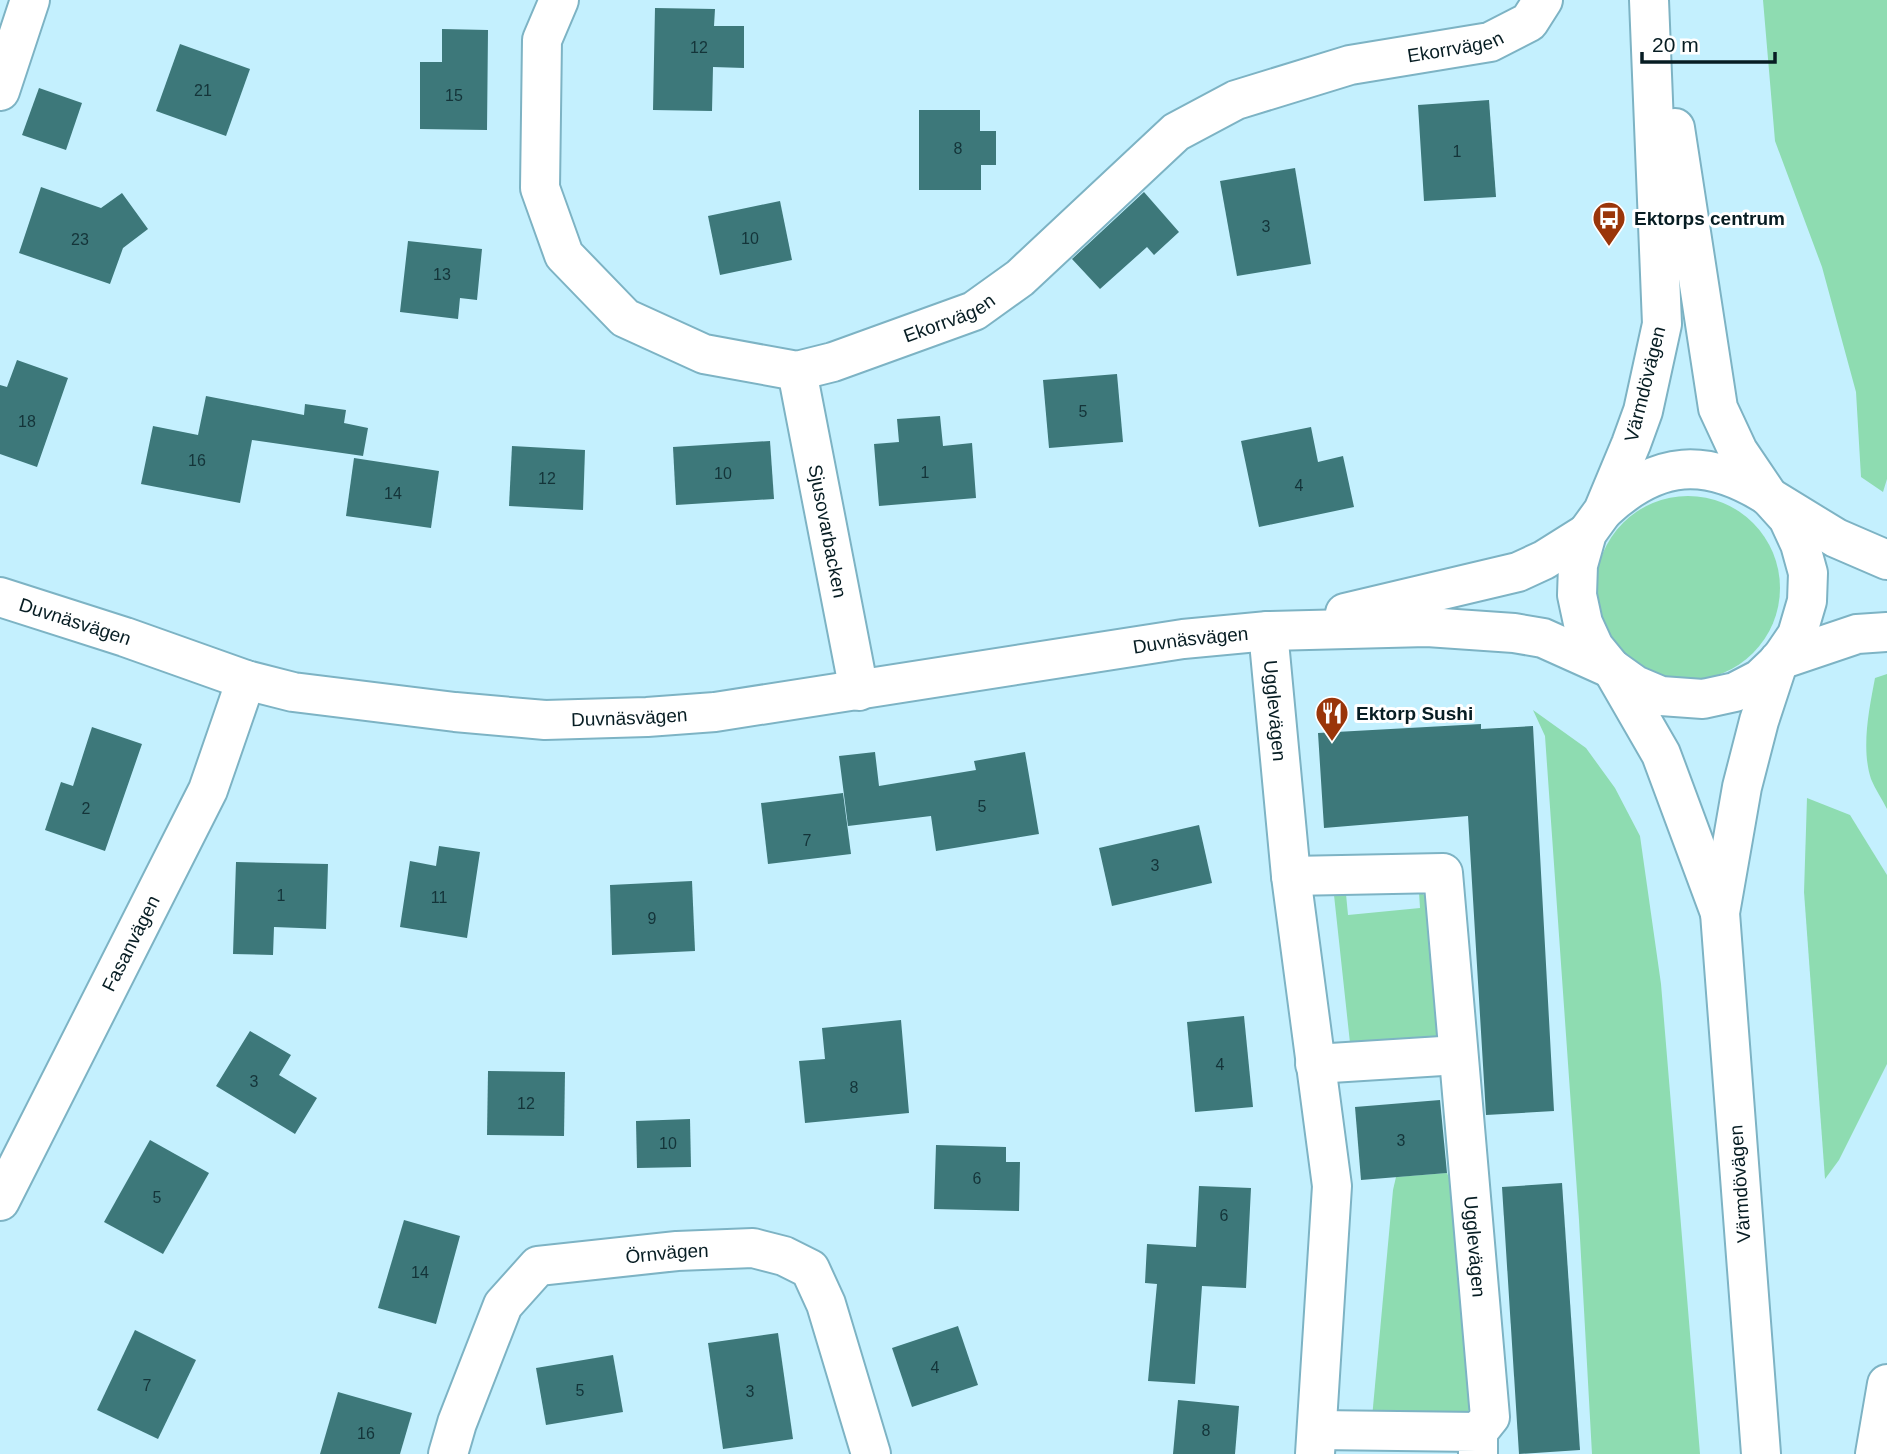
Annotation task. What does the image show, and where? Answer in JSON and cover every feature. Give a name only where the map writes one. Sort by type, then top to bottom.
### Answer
[{"type":"street","points":[[0,91],[30,0]]},
{"type":"street","name":"Ekorrvägen","points":[[559,0],[542,40],[540,188],[564,255],[625,318],[704,354],[797,371],[833,362],[974,311],[1020,278],[1176,132],[1236,100],[1350,65],[1490,42],[1529,22],[1543,0]]},
{"type":"street","name":"Värmdövägen","points":[[1649,0],[1662,324],[1643,411],[1578,565],[1577,596],[1588,635],[1612,669],[1661,754],[1720,913]]},
{"type":"street","name":"Värmdövägen","points":[[1612,669],[1635,685],[1661,696],[1703,699],[1735,692],[1760,679],[1780,660],[1797,635],[1807,601],[1808,573],[1800,544],[1788,518],[1769,497],[1738,452],[1718,408],[1656,0]]},
{"type":"street","name":"Sjusovarbacken","points":[[797,371],[859,691]]},
{"type":"street","name":"Värmdövägen","points":[[1595,522],[1626,490],[1653,476],[1682,469],[1712,471],[1743,481],[1769,497]]},
{"type":"street","points":[[1769,497],[1836,538],[1887,560]]},
{"type":"street","name":"Duvnäsvägen","points":[[1268,631],[1518,572],[1544,560],[1595,522]]},
{"type":"street","name":"Duvnäsvägen","points":[[0,597],[246,680],[293,692],[545,720],[715,712],[1183,639],[1268,631],[1427,627],[1514,633],[1543,638],[1612,669]]},
{"type":"street","name":"Ugglevägen","points":[[1268,631],[1291,876],[1332,1186],[1316,1442],[1478,1443],[1490,1418],[1443,873],[1291,876]]},
{"type":"street","points":[[1780,660],[1857,634],[1887,632]]},
{"type":"street","name":"Värmdövägen","points":[[1761,1454],[1720,913],[1742,787],[1759,721],[1780,660]]},
{"type":"street","name":"Fasanvägen","points":[[0,1201],[208,790],[246,680]]},
{"type":"street","points":[[1315,1064],[1458,1055]]},
{"type":"street","name":"Örnvägen","points":[[449,1454],[457,1423],[503,1305],[538,1266],[677,1251],[753,1248],[784,1256],[810,1269],[826,1304],[870,1454]]},
{"type":"street","points":[[1875,1454],[1887,1384]]},
{"type":"green space","points":[[1763,0],[1887,0],[1887,479],[1883,492],[1861,477],[1856,392],[1822,267],[1775,141]]},
{"type":"green space","points":[[1688,496],[1706,497],[1723,503],[1739,511],[1753,523],[1765,537],[1773,553],[1779,570],[1779,606],[1773,623],[1765,639],[1753,653],[1739,665],[1723,673],[1706,679],[1688,680],[1670,679],[1653,673],[1637,665],[1623,653],[1611,639],[1603,623],[1597,606],[1596,588],[1597,570],[1603,553],[1611,537],[1623,523],[1637,511],[1653,503],[1670,497]]},
{"type":"green space","points":[[1887,674],[1887,809],[1871,779],[1866,742],[1875,678]]},
{"type":"green space","points":[[1533,710],[1586,748],[1615,788],[1640,836],[1661,984],[1700,1454],[1592,1454],[1579,1220],[1545,736]]},
{"type":"green space","points":[[1807,798],[1850,815],[1887,875],[1887,1064],[1839,1160],[1825,1179],[1804,892]]},
{"type":"green space","points":[[1419,892],[1430,898],[1448,1031],[1424,1043],[1350,1043],[1334,895],[1346,894],[1348,915],[1420,908]]},
{"type":"green space","points":[[1447,1173],[1452,1185],[1480,1392],[1468,1411],[1449,1417],[1372,1418],[1396,1177]]},
{"type":"building","points":[[655,8],[715,9],[714,26],[744,26],[744,68],[713,67],[712,111],[653,110]]},
{"type":"building","points":[[442,29],[488,30],[487,130],[420,129],[420,62],[442,62]]},
{"type":"building","points":[[180,44],[250,69],[226,136],[156,111]]},
{"type":"building","points":[[39,88],[82,103],[66,150],[22,135]]},
{"type":"building","points":[[1489,100],[1496,197],[1424,201],[1418,105]]},
{"type":"building","points":[[919,110],[980,110],[980,131],[996,131],[996,165],[981,165],[981,190],[919,190]]},
{"type":"building","points":[[1295,168],[1311,264],[1237,276],[1220,181]]},
{"type":"building","points":[[41,187],[101,208],[122,193],[148,229],[123,248],[110,284],[19,253]]},
{"type":"building","points":[[1144,192],[1179,232],[1154,255],[1147,247],[1100,289],[1072,259]]},
{"type":"building","points":[[780,201],[792,260],[720,275],[708,216]]},
{"type":"building","points":[[408,241],[482,249],[477,300],[460,298],[458,319],[400,312]]},
{"type":"building","points":[[17,360],[68,378],[37,467],[0,454],[0,385],[7,387]]},
{"type":"building","points":[[1117,374],[1123,442],[1049,448],[1043,380]]},
{"type":"building","points":[[206,396],[304,415],[305,404],[346,410],[344,423],[368,428],[363,456],[252,440],[240,503],[141,484],[153,426],[198,435]]},
{"type":"building","points":[[940,416],[943,446],[972,443],[976,498],[879,506],[874,444],[899,442],[897,419]]},
{"type":"building","points":[[1311,427],[1318,462],[1343,456],[1354,507],[1259,527],[1241,441]]},
{"type":"building","points":[[770,441],[774,499],[676,505],[673,447]]},
{"type":"building","points":[[512,446],[585,450],[583,510],[509,506]]},
{"type":"building","points":[[354,458],[439,471],[431,528],[346,516]]},
{"type":"building","points":[[1481,724],[1481,729],[1533,726],[1554,1111],[1486,1115],[1468,816],[1324,828],[1318,733]]},
{"type":"building","points":[[92,727],[142,744],[105,851],[45,830],[61,782],[73,786]]},
{"type":"building","points":[[875,752],[879,786],[976,770],[974,761],[1025,752],[1039,834],[936,851],[931,816],[848,826],[839,756]]},
{"type":"building","points":[[843,793],[851,854],[768,864],[761,803]]},
{"type":"building","points":[[1199,825],[1212,883],[1112,906],[1099,848]]},
{"type":"building","points":[[439,846],[480,852],[467,938],[400,927],[410,861],[436,866]]},
{"type":"building","points":[[236,862],[328,864],[326,929],[274,927],[273,955],[233,954]]},
{"type":"building","points":[[692,881],[695,951],[612,955],[610,885]]},
{"type":"building","points":[[1244,1016],[1253,1107],[1195,1112],[1187,1022]]},
{"type":"building","points":[[901,1020],[909,1113],[805,1123],[799,1061],[825,1059],[822,1028]]},
{"type":"building","points":[[250,1031],[291,1055],[279,1075],[317,1098],[295,1134],[216,1086]]},
{"type":"building","points":[[488,1071],[565,1072],[564,1136],[487,1135]]},
{"type":"building","points":[[1440,1100],[1447,1173],[1361,1180],[1355,1107]]},
{"type":"building","points":[[690,1119],[691,1167],[637,1168],[636,1121]]},
{"type":"building","points":[[150,1140],[209,1173],[163,1254],[104,1222]]},
{"type":"building","points":[[936,1145],[1006,1147],[1006,1162],[1020,1162],[1019,1211],[934,1209]]},
{"type":"building","points":[[1562,1183],[1580,1450],[1519,1454],[1502,1187]]},
{"type":"building","points":[[1199,1186],[1251,1188],[1246,1288],[1202,1286],[1195,1384],[1148,1381],[1157,1284],[1145,1283],[1147,1244],[1196,1247]]},
{"type":"building","points":[[404,1220],[460,1236],[436,1324],[378,1308]]},
{"type":"building","points":[[958,1326],[978,1385],[912,1407],[892,1348]]},
{"type":"building","points":[[135,1330],[196,1360],[158,1439],[97,1410]]},
{"type":"building","points":[[778,1333],[793,1439],[723,1449],[708,1343]]},
{"type":"building","points":[[613,1355],[623,1412],[546,1425],[536,1368]]},
{"type":"building","points":[[338,1392],[412,1413],[400,1454],[320,1454]]},
{"type":"building","points":[[1178,1400],[1239,1406],[1235,1454],[1173,1454]]},
{"type":"place","name":"Ektorps centrum","points":[[1609,248]]},
{"type":"place","name":"Ektorp Sushi","points":[[1332,743]]}]
